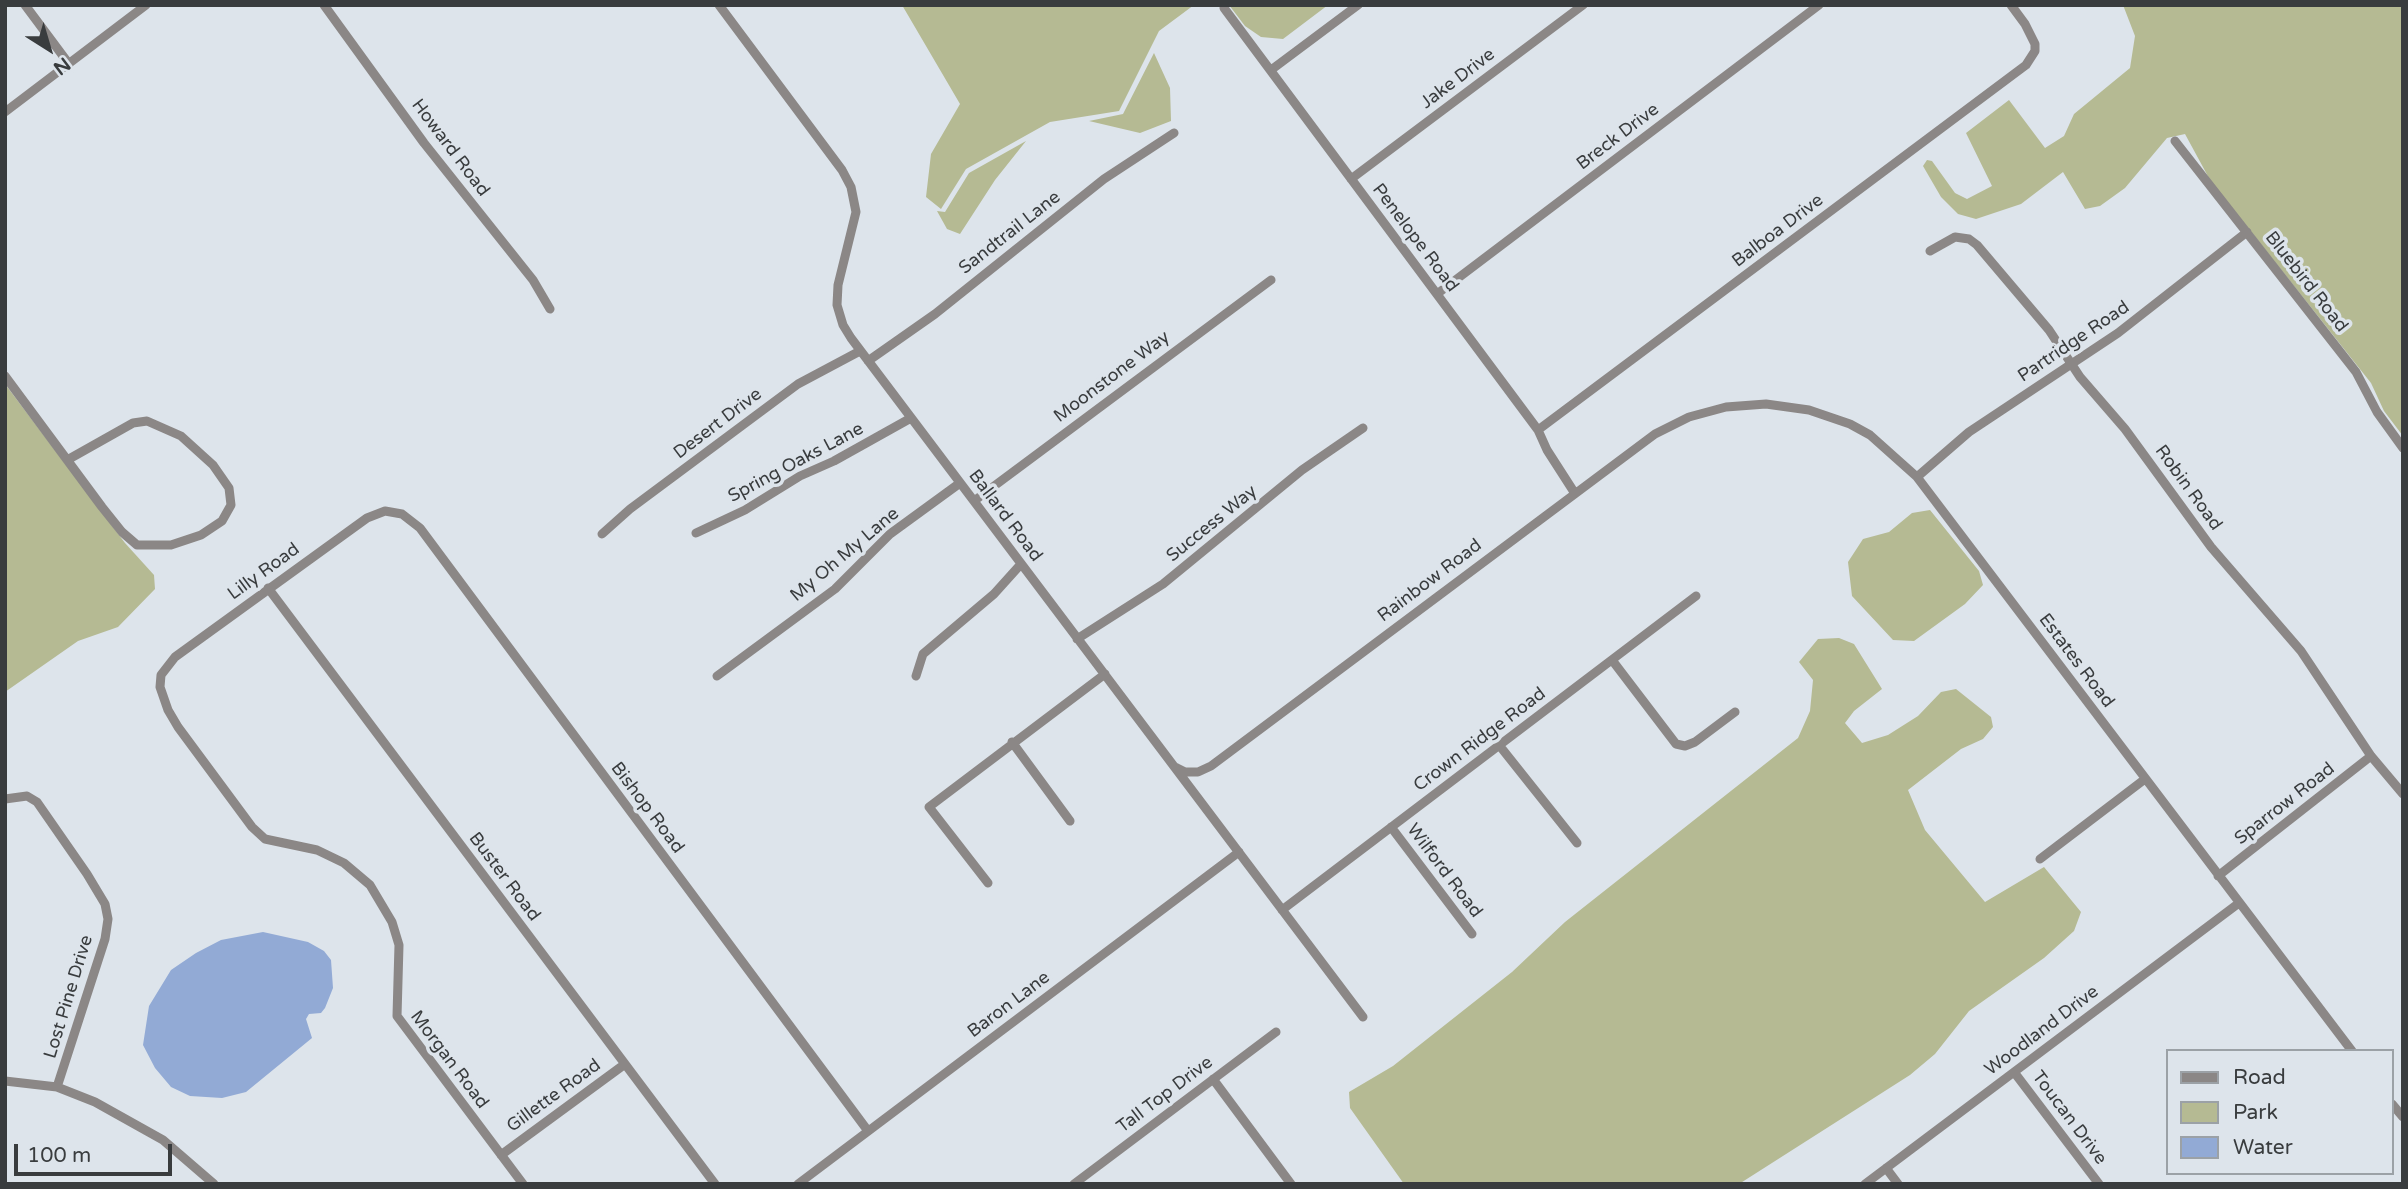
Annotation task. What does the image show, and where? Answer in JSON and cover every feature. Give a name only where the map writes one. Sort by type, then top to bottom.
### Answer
[{"type":"street","points":[[25,5],[69,64]]},
{"type":"street","points":[[5,112],[146,5]]},
{"type":"street","name":"Howard Road","points":[[324,5],[424,143],[533,280],[550,309]]},
{"type":"street","name":"Ballard Road","points":[[719,5],[842,170],[851,187],[856,212],[838,285],[837,305],[843,325],[1363,1017]]},
{"type":"street","points":[[1271,71],[1358,5]]},
{"type":"street","name":"Jake Drive","points":[[1351,179],[1583,5]]},
{"type":"street","name":"Breck Drive","points":[[1437,294],[1819,5]]},
{"type":"street","name":"Balboa Drive","points":[[1538,430],[2026,65],[2033,54],[2035,44],[2011,5]]},
{"type":"street","name":"Penelope Road","points":[[1224,8],[1538,430],[1547,450],[1574,492]]},
{"type":"street","name":"Sandtrail Lane","points":[[868,361],[935,314],[1104,179],[1174,133]]},
{"type":"street","name":"Bluebird Road","points":[[2175,141],[2356,372],[2377,412],[2403,448]]},
{"type":"street","name":"Partridge Road","points":[[1917,477],[1969,432],[2072,365],[2247,232]]},
{"type":"street","name":"Robin Road","points":[[1930,251],[1955,237],[1969,239],[1977,245],[2049,330],[2072,365],[2125,429],[2211,547],[2301,651],[2371,756],[2403,794]]},
{"type":"street","name":"Moonstone Way","points":[[974,501],[1143,372],[1271,281]]},
{"type":"street","name":"Desert Drive","points":[[601,534],[630,509],[797,384],[860,351]]},
{"type":"street","points":[[5,376],[115,524],[137,545],[171,545],[201,535],[222,521],[231,505],[229,488],[213,465],[181,436],[147,421],[133,423],[69,459]]},
{"type":"street","name":"Estates Road","points":[[1705,411],[1766,404],[1827,415],[1870,435],[1917,477],[2350,1049]]},
{"type":"street","name":"Rainbow Road","points":[[1175,767],[1185,772],[1198,772],[1211,766],[1574,492],[1655,434],[1705,411]]},
{"type":"street","name":"Spring Oaks Lane","points":[[696,533],[745,510],[800,476],[834,461],[911,418]]},
{"type":"street","name":"Success Way","points":[[1077,639],[1163,584],[1302,470],[1363,428]]},
{"type":"street","name":"My Oh My Lane","points":[[717,676],[835,589],[890,534],[960,483]]},
{"type":"street","name":"Lilly Road","points":[[161,675],[175,657],[367,518],[395,511]]},
{"type":"street","name":"Bishop Road","points":[[395,511],[412,519],[428,538],[868,1131]]},
{"type":"street","points":[[916,677],[923,654],[994,594],[1021,564]]},
{"type":"street","name":"Buster Road","points":[[268,588],[715,1184]]},
{"type":"street","name":"Crown Ridge Road","points":[[1282,910],[1696,596]]},
{"type":"street","points":[[1612,660],[1670,738],[1681,746],[1695,742],[1735,712]]},
{"type":"street","points":[[988,883],[929,807],[1105,674]]},
{"type":"street","name":"Morgan Road","points":[[161,675],[160,687],[168,710],[253,827],[265,839],[317,850],[344,863],[370,885],[392,922],[399,945],[397,1016],[523,1184]]},
{"type":"street","points":[[1012,742],[1070,821]]},
{"type":"street","points":[[1499,746],[1577,843]]},
{"type":"street","name":"Sparrow Road","points":[[2218,876],[2371,756]]},
{"type":"street","points":[[2039,859],[2145,779]]},
{"type":"street","name":"Lost Pine Drive","points":[[5,799],[27,796],[37,802],[87,874],[105,904],[108,919],[105,939],[57,1087]]},
{"type":"street","name":"Wilford Road","points":[[1391,827],[1472,934]]},
{"type":"street","name":"Baron Lane","points":[[798,1184],[1239,852]]},
{"type":"street","name":"Woodland Drive","points":[[1865,1184],[2239,903]]},
{"type":"street","name":"Tall Top Drive","points":[[1074,1184],[1276,1032]]},
{"type":"street","name":"Gillette Road","points":[[501,1155],[625,1064]]},
{"type":"street","name":"Toucan Drive","points":[[2014,1072],[2098,1184]]},
{"type":"street","points":[[1213,1079],[1291,1184]]},
{"type":"street","points":[[5,1081],[57,1087],[95,1102],[163,1140],[214,1184]]},
{"type":"street","points":[[1886,1168],[1898,1184]]},
{"type":"green space","points":[[902,5],[1194,5],[1159,31],[1119,111],[1050,122],[966,169],[941,209],[926,197],[931,154],[960,104]]},
{"type":"green space","points":[[1229,5],[1328,5],[1283,39],[1261,37],[1245,26]]},
{"type":"green space","points":[[2123,5],[2403,5],[2403,436],[2384,411],[2371,383],[2210,180],[2185,134],[2167,138],[2125,188],[2100,206],[2085,209],[2063,172],[2021,204],[1976,219],[1958,214],[1941,197],[1923,166],[1927,160],[1932,161],[1955,193],[1967,199],[1992,186],[1966,133],[2009,100],[2045,148],[2064,136],[2074,114],[2130,68],[2135,36]]},
{"type":"green space","points":[[1154,53],[1170,88],[1171,121],[1140,133],[1089,121],[1123,114]]},
{"type":"green space","points":[[1026,141],[995,180],[960,234],[947,229],[937,211],[945,212],[969,173]]},
{"type":"green space","points":[[5,384],[125,543],[154,575],[155,589],[118,627],[78,641],[5,692]]},
{"type":"green space","points":[[1930,510],[1979,571],[1983,585],[1965,604],[1914,641],[1893,640],[1852,596],[1848,562],[1863,539],[1889,532],[1912,513]]},
{"type":"green space","points":[[1839,638],[1854,644],[1882,689],[1854,711],[1845,723],[1862,743],[1888,735],[1918,716],[1941,692],[1956,689],[1991,717],[1993,727],[1983,739],[1961,749],[1908,790],[1925,830],[1985,902],[2044,867],[2081,912],[2074,931],[2044,958],[1969,1011],[1935,1054],[1910,1075],[1739,1184],[1404,1184],[1350,1108],[1349,1092],[1393,1066],[1512,972],[1565,922],[1798,738],[1810,711],[1813,680],[1799,662],[1818,639]]},
{"type":"water","points":[[263,932],[308,942],[324,951],[331,960],[333,988],[325,1008],[321,1013],[309,1014],[306,1019],[312,1038],[246,1092],[222,1098],[190,1096],[171,1087],[155,1068],[143,1045],[149,1006],[171,970],[196,953],[221,940]]}]
